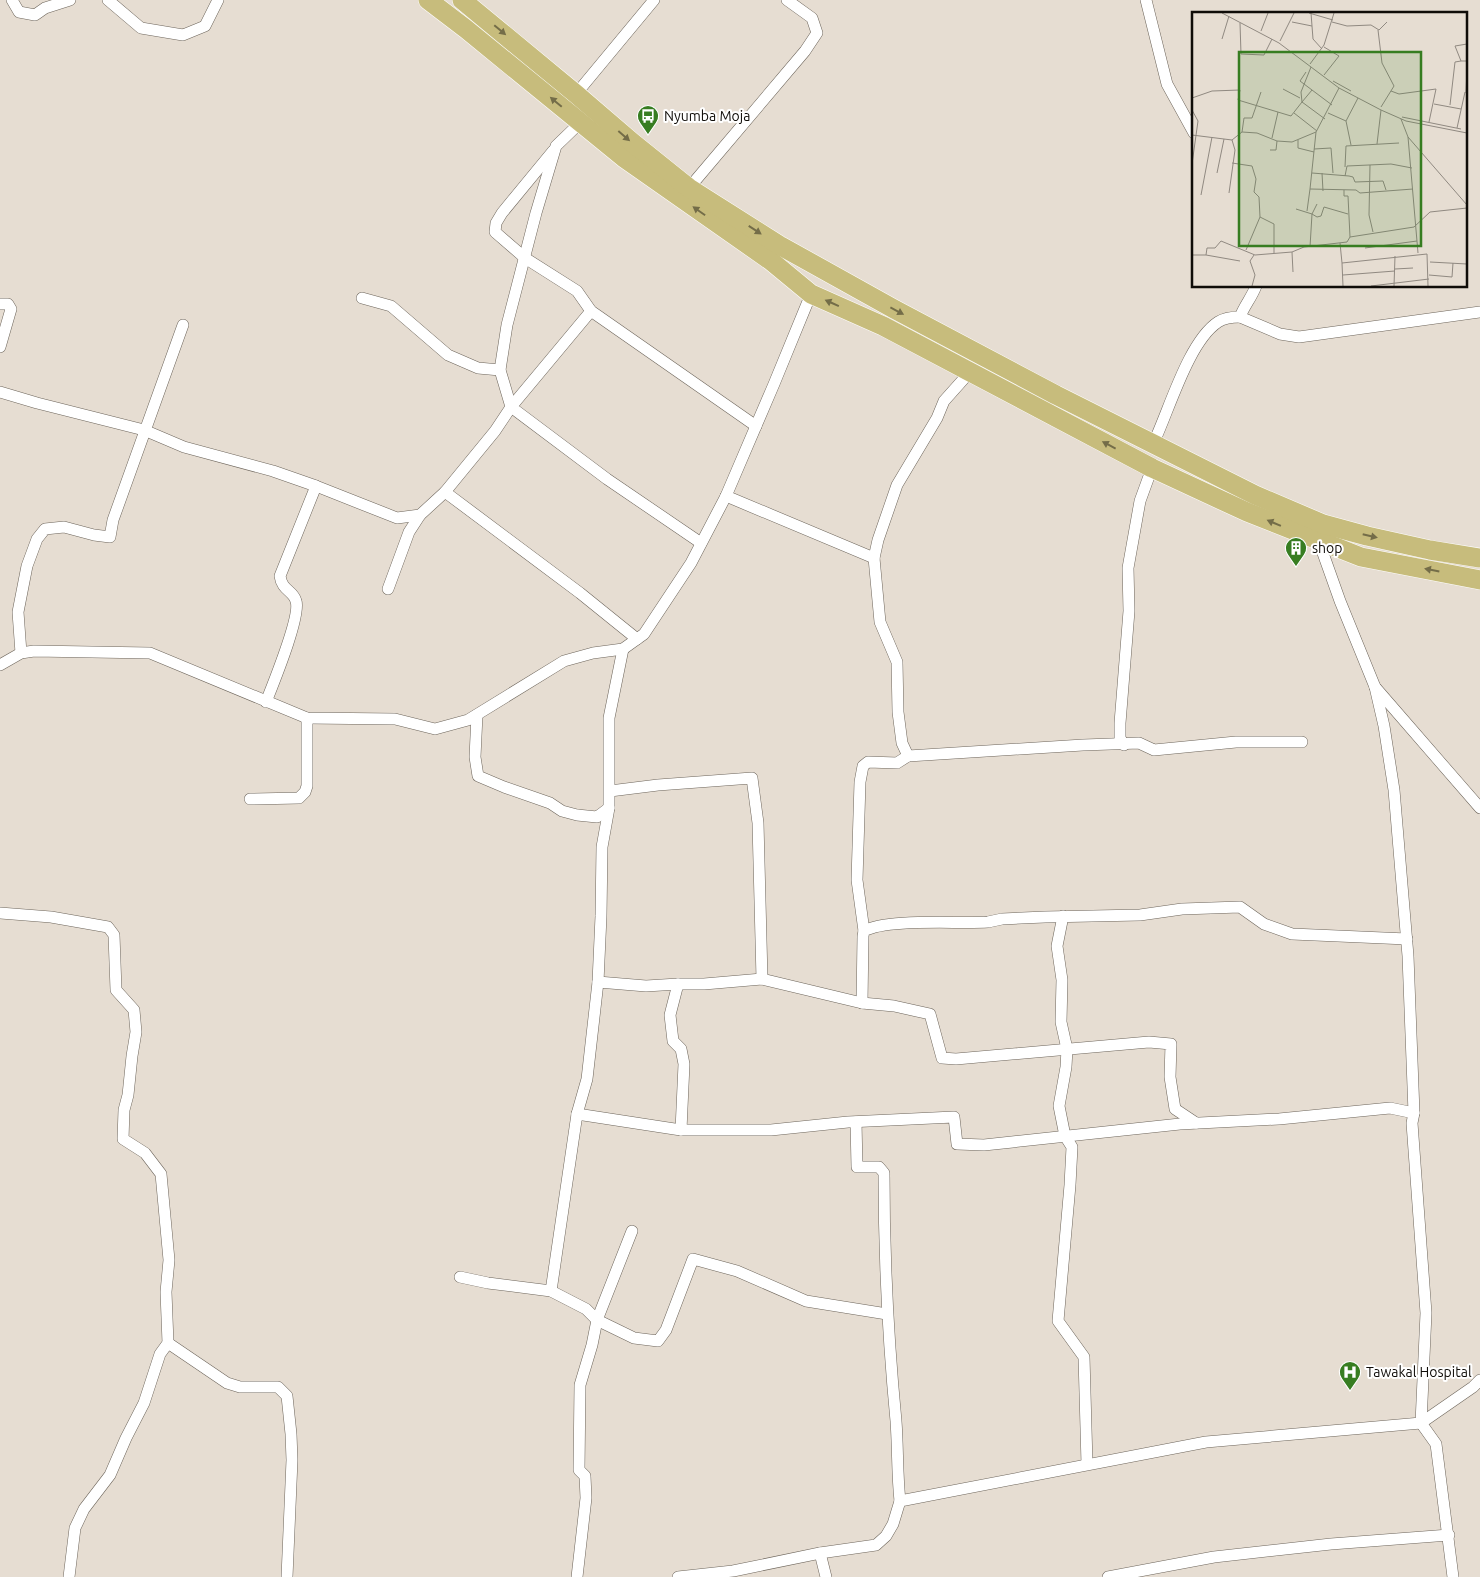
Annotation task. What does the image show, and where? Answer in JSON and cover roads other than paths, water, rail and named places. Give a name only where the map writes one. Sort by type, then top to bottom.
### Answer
[{"type":"main road","points":[[428,0],[624,158],[771,261],[811,294],[883,326],[1152,468],[1247,512],[1361,557],[1480,580]]},
{"type":"main road","points":[[462,0],[689,188],[824,271],[1056,395],[1255,494],[1323,524],[1403,544],[1480,558]]},
{"type":"street","points":[[12,0],[19,12],[35,15],[45,8],[70,0]]},
{"type":"street","points":[[108,0],[141,28],[183,36],[205,26],[218,0]]},
{"type":"street","points":[[576,94],[654,0]]},
{"type":"street","points":[[689,188],[805,51],[816,33],[812,18],[787,0]]},
{"type":"street","points":[[1146,0],[1167,84],[1192,129]]},
{"type":"street","points":[[593,109],[556,146],[496,223],[494,232],[524,258],[576,291],[591,311],[756,426]]},
{"type":"street","points":[[556,146],[507,325],[500,370],[511,407],[606,479],[701,543]]},
{"type":"street","points":[[1240,317],[1253,296],[1255,288]]},
{"type":"street","points":[[0,666],[21,653],[34,651],[150,653],[307,718],[395,719],[435,729],[468,720],[564,661],[593,653],[623,649],[644,634],[691,563],[726,496],[811,294]]},
{"type":"street","points":[[362,298],[390,306],[448,355],[478,368],[500,370]]},
{"type":"street","points":[[0,304],[8,304],[11,309],[0,346]]},
{"type":"street","points":[[388,589],[409,532],[420,515],[445,492],[494,432],[511,407],[591,311]]},
{"type":"street","points":[[1153,444],[1185,369],[1201,338],[1218,322],[1240,317],[1280,334],[1299,337],[1480,312]]},
{"type":"street","points":[[21,653],[18,612],[27,566],[37,539],[45,529],[64,527],[110,537],[113,520],[183,324]]},
{"type":"street","points":[[908,756],[902,743],[898,712],[896,662],[880,622],[874,558],[878,540],[897,485],[937,418],[944,401],[969,372]]},
{"type":"street","points":[[0,392],[144,430],[184,447],[273,470],[398,518],[420,515]]},
{"type":"street","points":[[1124,745],[1120,738],[1120,723],[1129,611],[1128,568],[1140,501],[1152,468]]},
{"type":"street","points":[[266,702],[291,632],[297,607],[294,597],[281,583],[280,576],[316,486]]},
{"type":"street","points":[[445,492],[580,593],[637,639]]},
{"type":"street","points":[[726,496],[874,558]]},
{"type":"street","points":[[1323,524],[1319,542],[1340,602],[1375,687],[1384,726],[1394,790],[1406,938],[1414,1113],[1412,1123],[1426,1313],[1421,1423],[1436,1444],[1454,1577]]},
{"type":"street","points":[[551,1291],[577,1114],[587,1079],[598,982],[602,847],[610,808],[609,718],[623,649]]},
{"type":"street","points":[[1375,687],[1480,808]]},
{"type":"street","points":[[477,715],[475,757],[478,776],[550,803],[562,811],[577,815],[597,816],[610,808]]},
{"type":"street","points":[[250,799],[299,798],[305,792],[307,786],[307,718]]},
{"type":"street","points":[[862,1003],[864,931],[857,880],[860,782],[863,766],[868,762],[897,763],[908,756],[1083,745],[1139,743],[1154,750],[1236,742],[1302,742]]},
{"type":"street","points":[[610,791],[658,785],[752,778],[758,823],[762,979]]},
{"type":"street","points":[[864,931],[870,928],[900,924],[974,923],[1063,916],[1140,914],[1182,909],[1240,907],[1264,924],[1292,934],[1406,938]]},
{"type":"street","points":[[0,914],[51,917],[108,927],[114,935],[116,990],[134,1010],[136,1032],[128,1095],[124,1110],[123,1139],[145,1153],[161,1174],[169,1260],[166,1292],[168,1344],[160,1354],[144,1403],[110,1475],[84,1508],[75,1528],[69,1577]]},
{"type":"street","points":[[1063,916],[1057,946],[1062,980],[1061,1022],[1067,1049],[1066,1068],[1059,1106],[1065,1136],[1072,1147],[1058,1321],[1084,1357],[1087,1464]]},
{"type":"street","points":[[598,982],[646,986],[762,979],[862,1003],[894,1006],[930,1014],[942,1058],[956,1059],[1149,1042],[1171,1044],[1170,1077],[1175,1109],[1196,1123]]},
{"type":"street","points":[[678,984],[670,1014],[673,1041],[681,1049],[684,1064],[681,1130]]},
{"type":"street","points":[[577,1114],[681,1130],[771,1130],[856,1122],[954,1117],[957,1144],[984,1145],[1196,1123],[1279,1119],[1390,1108],[1414,1113]]},
{"type":"street","points":[[678,1577],[733,1571],[820,1553],[876,1545],[886,1536],[893,1524],[900,1501],[887,1314],[884,1173],[879,1167],[857,1168],[856,1122]]},
{"type":"street","points":[[576,1577],[586,1498],[585,1476],[579,1470],[580,1385],[597,1320],[632,1231]]},
{"type":"street","points":[[460,1277],[551,1291],[586,1308],[597,1320],[634,1338],[658,1342],[666,1330],[693,1259],[737,1271],[806,1301],[887,1314]]},
{"type":"street","points":[[168,1344],[227,1382],[240,1386],[278,1387],[286,1396],[292,1460],[287,1577]]},
{"type":"street","points":[[900,1501],[1206,1442],[1421,1423],[1473,1387],[1480,1380]]},
{"type":"street","points":[[1108,1577],[1214,1557],[1331,1544],[1449,1535]]},
{"type":"street","points":[[820,1553],[826,1577]]},
{"type":"place","name":"Nyumba Moja","points":[[648,135]]},
{"type":"place","name":"shop","points":[[1296,567]]},
{"type":"place","name":"Tawakal Hospital","points":[[1350,1391]]}]
